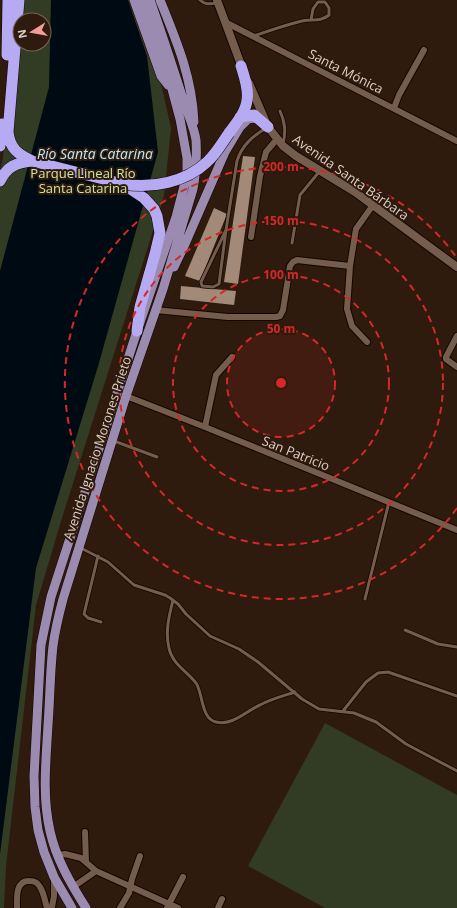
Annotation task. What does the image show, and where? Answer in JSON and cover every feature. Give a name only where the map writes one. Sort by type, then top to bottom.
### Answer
[{"type":"highway","points":[[0,146],[7,48],[8,0]]},
{"type":"highway","points":[[19,0],[8,132],[9,139],[14,150],[19,155],[32,161],[124,184],[160,184],[177,180],[190,174],[206,163],[240,117],[248,95],[241,66]]},
{"type":"highway","points":[[240,117],[253,115],[268,127]]},
{"type":"highway","points":[[0,181],[7,169],[13,165],[20,162],[32,161]]},
{"type":"highway","points":[[124,184],[144,198],[154,209],[157,216],[160,233],[140,306],[137,331]]},
{"type":"main road","points":[[134,0],[161,76],[172,89]]},
{"type":"main road","points":[[140,0],[163,49]]},
{"type":"main road","name":"Avenida Ignacio Morones Prieto","points":[[72,908],[54,877],[44,852],[38,830],[35,807],[34,776],[41,645],[51,597],[137,331],[176,217],[187,175],[187,158],[180,119],[150,0]]},
{"type":"main road","points":[[160,0],[184,60],[193,103],[194,132]]},
{"type":"main road","name":"Avenida Ignacio Morones Prieto","points":[[86,908],[73,887],[58,855],[50,833],[45,806],[45,778],[53,646],[56,624],[63,599],[126,396],[163,290],[196,176],[197,161],[194,132],[163,49]]},
{"type":"main road","points":[[163,290],[186,244],[225,152],[240,127],[245,122],[250,118],[259,119]]},
{"type":"street","name":"Avenida Santa Bárbara","points":[[217,1],[241,66],[268,127],[283,146],[320,171],[356,192],[457,268]]},
{"type":"street","name":"Santa Mónica","points":[[225,22],[457,141]]},
{"type":"street","points":[[394,108],[399,95],[424,50]]},
{"type":"street","points":[[251,237],[260,176],[266,152],[277,139]]},
{"type":"street","points":[[367,342],[352,326],[347,309],[350,266],[356,229],[373,205]]},
{"type":"street","points":[[155,310],[228,317],[276,317],[280,316],[284,310],[290,266],[293,262],[298,260],[350,266]]},
{"type":"street","points":[[457,336],[446,357],[446,359],[457,366]]},
{"type":"street","points":[[205,427],[216,375],[232,357]]},
{"type":"street","name":"San Patricio","points":[[126,396],[457,530]]},
{"type":"street","points":[[86,832],[86,862]]},
{"type":"street","points":[[58,855],[64,854],[74,856],[86,862],[96,871],[130,886],[168,906],[178,908]]},
{"type":"street","points":[[120,908],[129,893],[140,856]]},
{"type":"street","points":[[73,887],[96,871]]},
{"type":"street","points":[[51,908],[54,896],[54,877]]},
{"type":"street","points":[[168,906],[183,877]]},
{"type":"street","points":[[17,908],[18,890],[20,884],[25,881],[31,881],[36,882],[41,888],[51,908]]},
{"type":"street","points":[[218,908],[222,900]]},
{"type":"lane","points":[[200,0],[202,3],[207,4],[217,1]]},
{"type":"lane","points":[[252,36],[304,20],[311,20],[324,19],[329,15],[329,8],[325,2],[318,2],[312,9],[311,20]]},
{"type":"lane","points":[[280,111],[285,122],[283,146]]},
{"type":"lane","points":[[226,230],[201,282],[202,286],[213,287],[219,284],[226,230],[237,161],[240,151],[254,135],[268,127]]},
{"type":"lane","points":[[292,242],[300,195],[320,171]]},
{"type":"lane","points":[[112,441],[157,457]]},
{"type":"lane","points":[[365,599],[389,502]]},
{"type":"lane","points":[[79,547],[112,565],[134,585],[165,595],[173,600],[210,636],[239,649],[258,662],[302,699],[319,709],[354,713],[376,722],[406,744],[457,772]]},
{"type":"lane","points":[[98,556],[84,614],[86,618],[100,622]]},
{"type":"lane","points":[[173,600],[167,623],[168,647],[171,657],[197,684],[202,703],[209,718],[216,722],[226,722],[238,719],[260,705],[295,692]]},
{"type":"lane","points":[[405,630],[438,644],[457,647]]},
{"type":"lane","points":[[343,711],[366,682],[378,673],[388,672],[457,696]]},
{"type":"green space","name":"Río Santa Catarina","points":[[17,0],[131,0],[162,88],[171,128],[164,196],[36,605],[6,866],[4,908],[0,908],[0,170],[3,158],[12,52],[52,52],[52,12],[16,12]]},
{"type":"green space","points":[[325,723],[457,795],[457,908],[325,908],[248,866]]},
{"type":"water","name":"Río Santa Catarina","points":[[51,0],[128,0],[147,56],[158,152],[99,363],[36,568],[0,854],[0,271],[49,87],[50,52],[52,52],[52,12],[51,12]]},
{"type":"building","points":[[243,156],[255,157],[238,284],[224,282]]},
{"type":"building","points":[[214,208],[227,214],[200,281],[185,276]]},
{"type":"building","points":[[181,286],[236,291],[234,305],[180,299]]},
{"type":"park label","name":"Parque Lineal Río Santa Catarina","points":[[83,180]]}]
